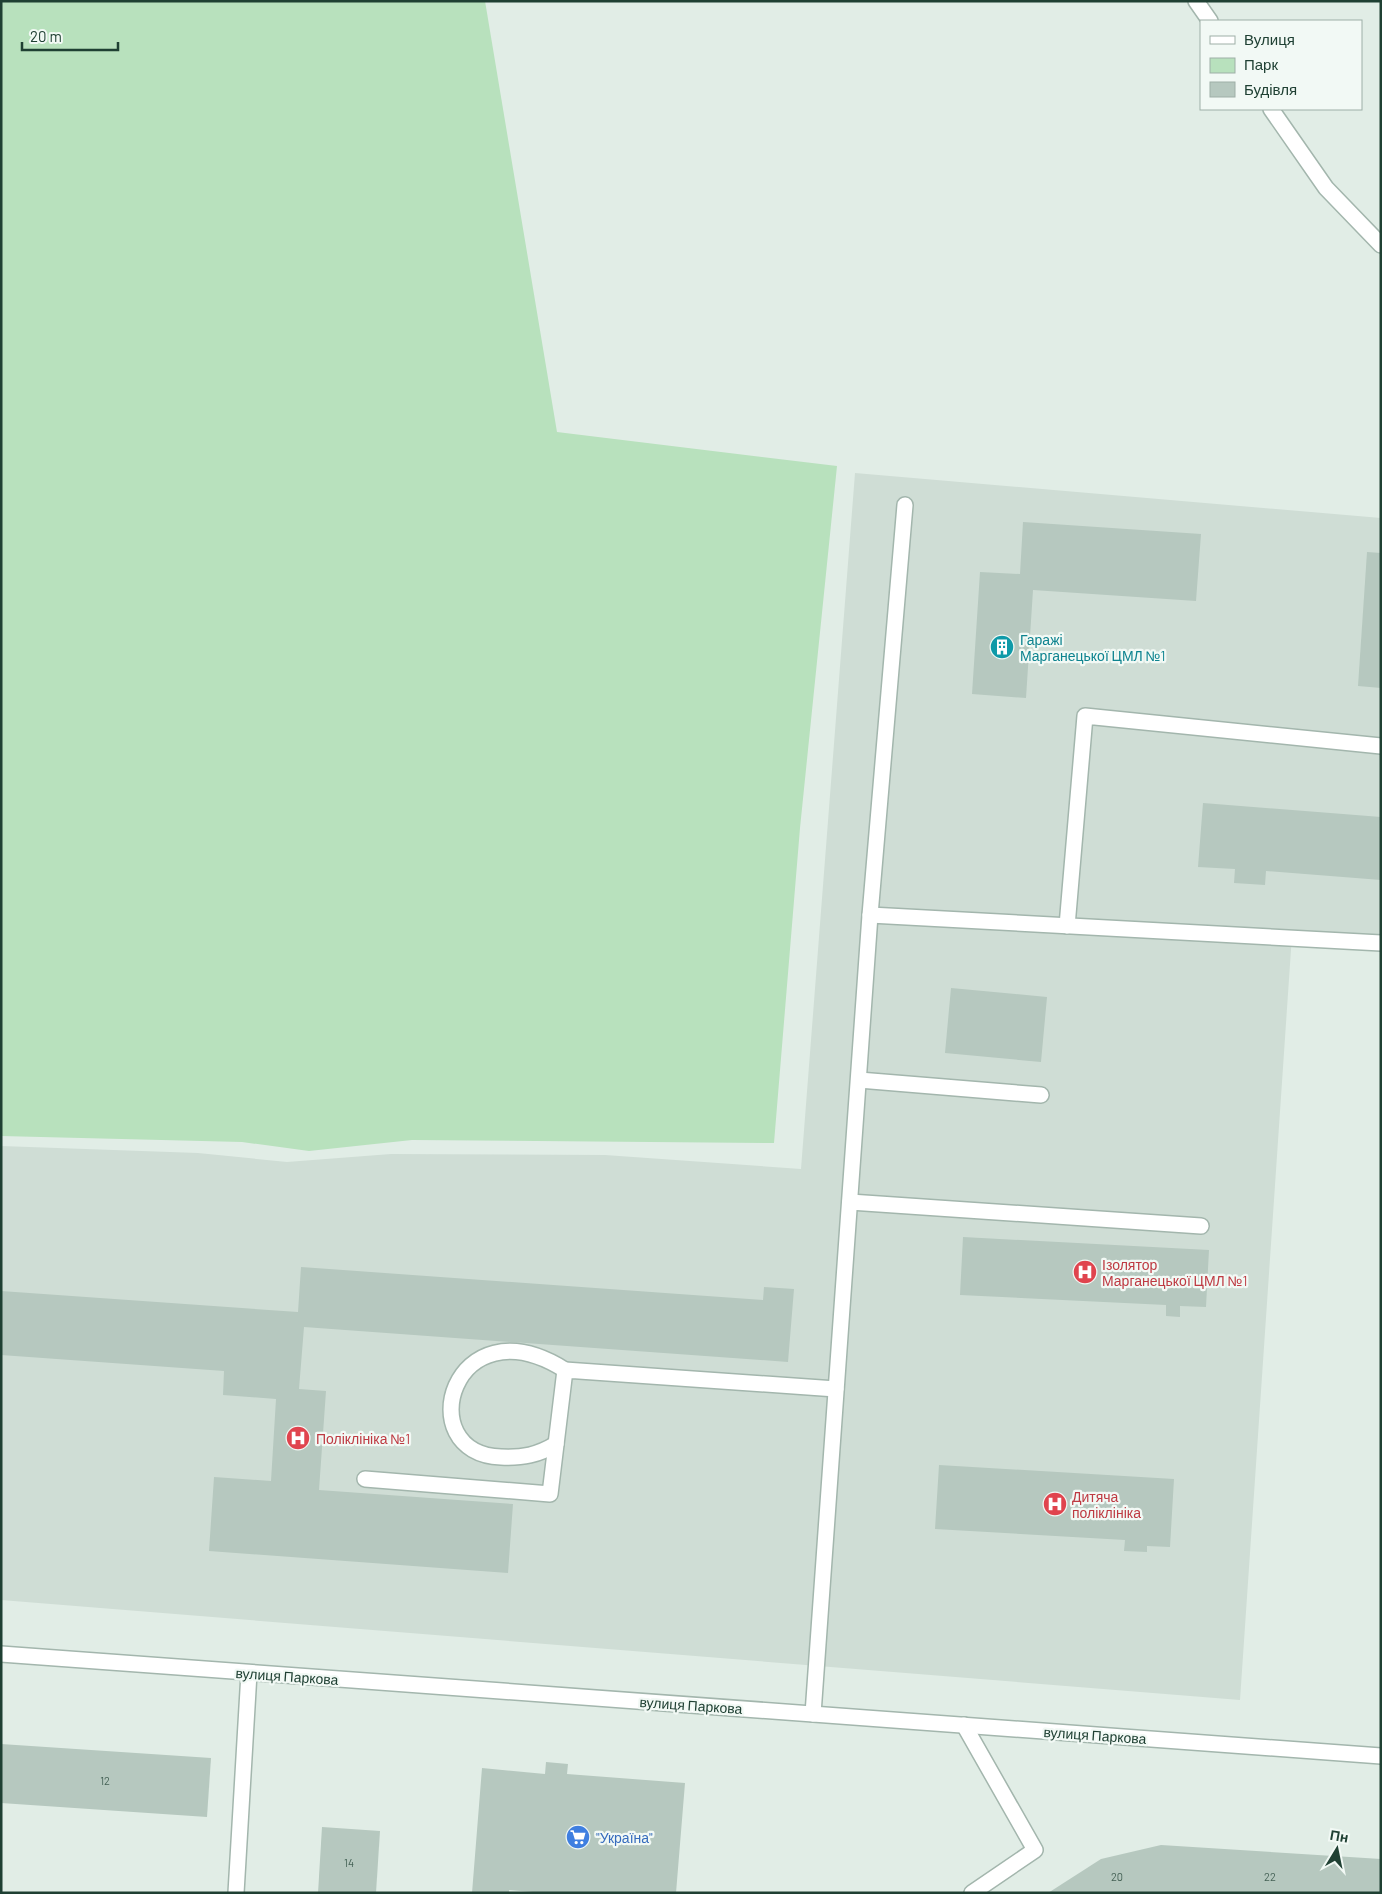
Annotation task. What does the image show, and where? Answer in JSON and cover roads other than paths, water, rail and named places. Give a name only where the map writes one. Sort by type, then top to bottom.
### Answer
[{"type":"street","points":[[1196,1],[1209,20]]},
{"type":"street","points":[[1272,110],[1326,188],[1381,245]]},
{"type":"street","points":[[813,1714],[870,915],[905,506]]},
{"type":"street","points":[[1067,926],[1085,716],[1381,746]]},
{"type":"street","points":[[870,915],[1381,943]]},
{"type":"street","points":[[858,1080],[1041,1095]]},
{"type":"street","points":[[850,1202],[1201,1226]]},
{"type":"street","points":[[556,1444],[540,1454],[522,1457],[492,1457],[477,1453],[465,1446],[451,1420],[454,1389],[460,1377],[470,1365],[481,1357],[496,1352],[528,1354],[547,1360],[565,1370],[836,1388]]},
{"type":"street","points":[[365,1479],[550,1494],[565,1370]]},
{"type":"street","name":"вулиця Паркова","points":[[1,1654],[1381,1756]]},
{"type":"street","points":[[236,1893],[249,1673]]},
{"type":"street","points":[[964,1725],[1035,1850],[972,1893]]},
{"type":"place","name":"Гаражі Марганецької ЦМЛ №1","points":[[1002,647]]},
{"type":"place","name":"Ізолятор Марганецької ЦМЛ №1","points":[[1085,1272]]},
{"type":"place","name":"Поліклініка №1","points":[[298,1438]]},
{"type":"place","name":"Дитяча поліклініка","points":[[1055,1504]]},
{"type":"place","name":"\"Україна\"","points":[[578,1837]]}]
